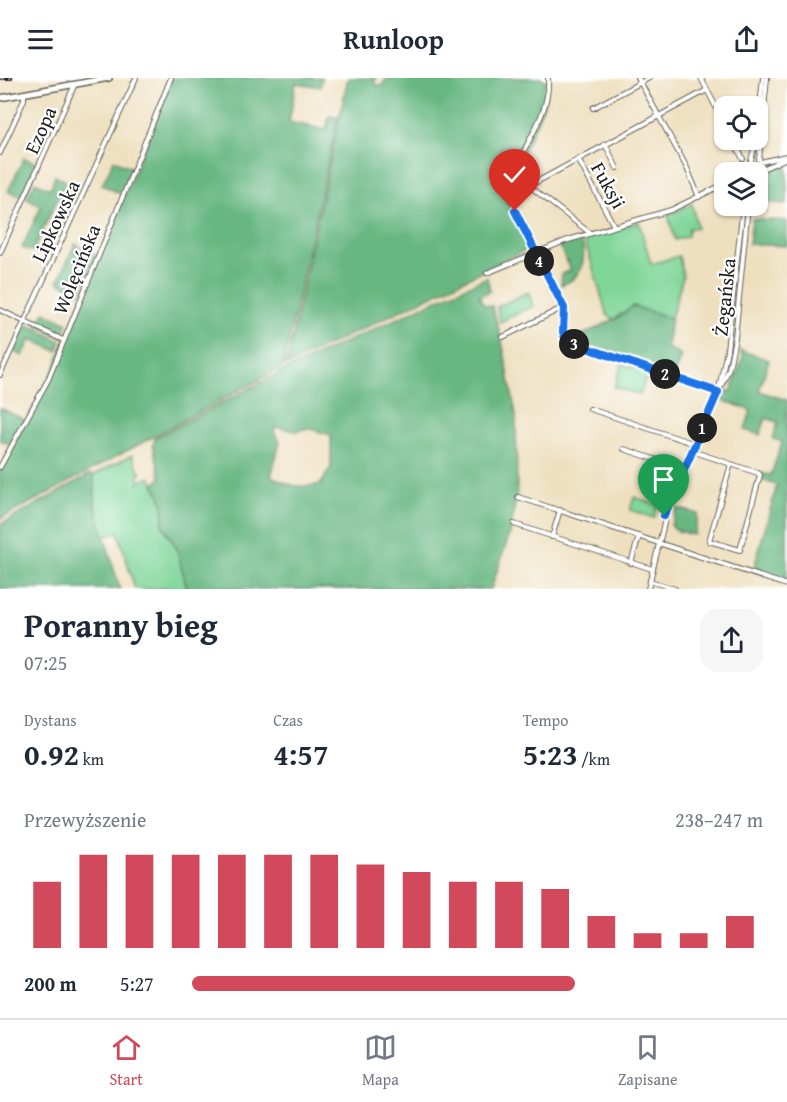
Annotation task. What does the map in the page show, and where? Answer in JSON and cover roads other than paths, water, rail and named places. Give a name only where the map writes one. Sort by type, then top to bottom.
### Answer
[{"type":"main road","points":[[0,98],[109,78]]},
{"type":"street","name":"Lipkowska","points":[[0,375],[136,78]]},
{"type":"street","name":"Wolęcińska","points":[[0,467],[40,395],[171,78]]},
{"type":"street","points":[[548,78],[544,110],[514,175],[509,196],[564,308],[563,332],[566,341],[718,390]]},
{"type":"street","points":[[593,108],[640,80],[649,78]]},
{"type":"street","points":[[701,78],[714,104]]},
{"type":"street","points":[[762,96],[765,78]]},
{"type":"street","points":[[758,160],[765,78]]},
{"type":"street","points":[[640,80],[687,168],[699,197]]},
{"type":"street","name":"Ezopa","points":[[0,253],[75,84]]},
{"type":"street","points":[[531,185],[707,90]]},
{"type":"street","points":[[0,153],[24,100],[24,94]]},
{"type":"street","points":[[605,144],[617,168]]},
{"type":"street","points":[[738,150],[743,159]]},
{"type":"street","points":[[757,150],[758,160]]},
{"type":"street","points":[[758,160],[787,157]]},
{"type":"street","points":[[768,165],[787,157]]},
{"type":"street","name":"Fuksji","points":[[578,159],[614,226]]},
{"type":"street","points":[[514,175],[531,185],[590,233]]},
{"type":"street","points":[[487,273],[535,252],[590,233],[670,210],[714,189]]},
{"type":"street","name":"Żegańska","points":[[718,390],[727,350],[742,216]]},
{"type":"street","name":"Żegańska","points":[[648,589],[664,516],[725,378],[734,346],[747,216]]},
{"type":"street","points":[[503,337],[564,308]]},
{"type":"street","points":[[0,310],[63,340]]},
{"type":"street","points":[[590,409],[695,444]]},
{"type":"street","points":[[624,449],[684,469]]},
{"type":"street","points":[[692,451],[731,464],[760,475],[740,550],[709,541],[731,464]]},
{"type":"street","points":[[518,497],[787,585]]},
{"type":"street","points":[[552,537],[560,510]]},
{"type":"street","points":[[514,524],[652,569]]},
{"type":"street","points":[[631,563],[639,537]]},
{"type":"street","points":[[650,581],[675,589]]},
{"type":"railway","points":[[0,78],[11,78]]}]
